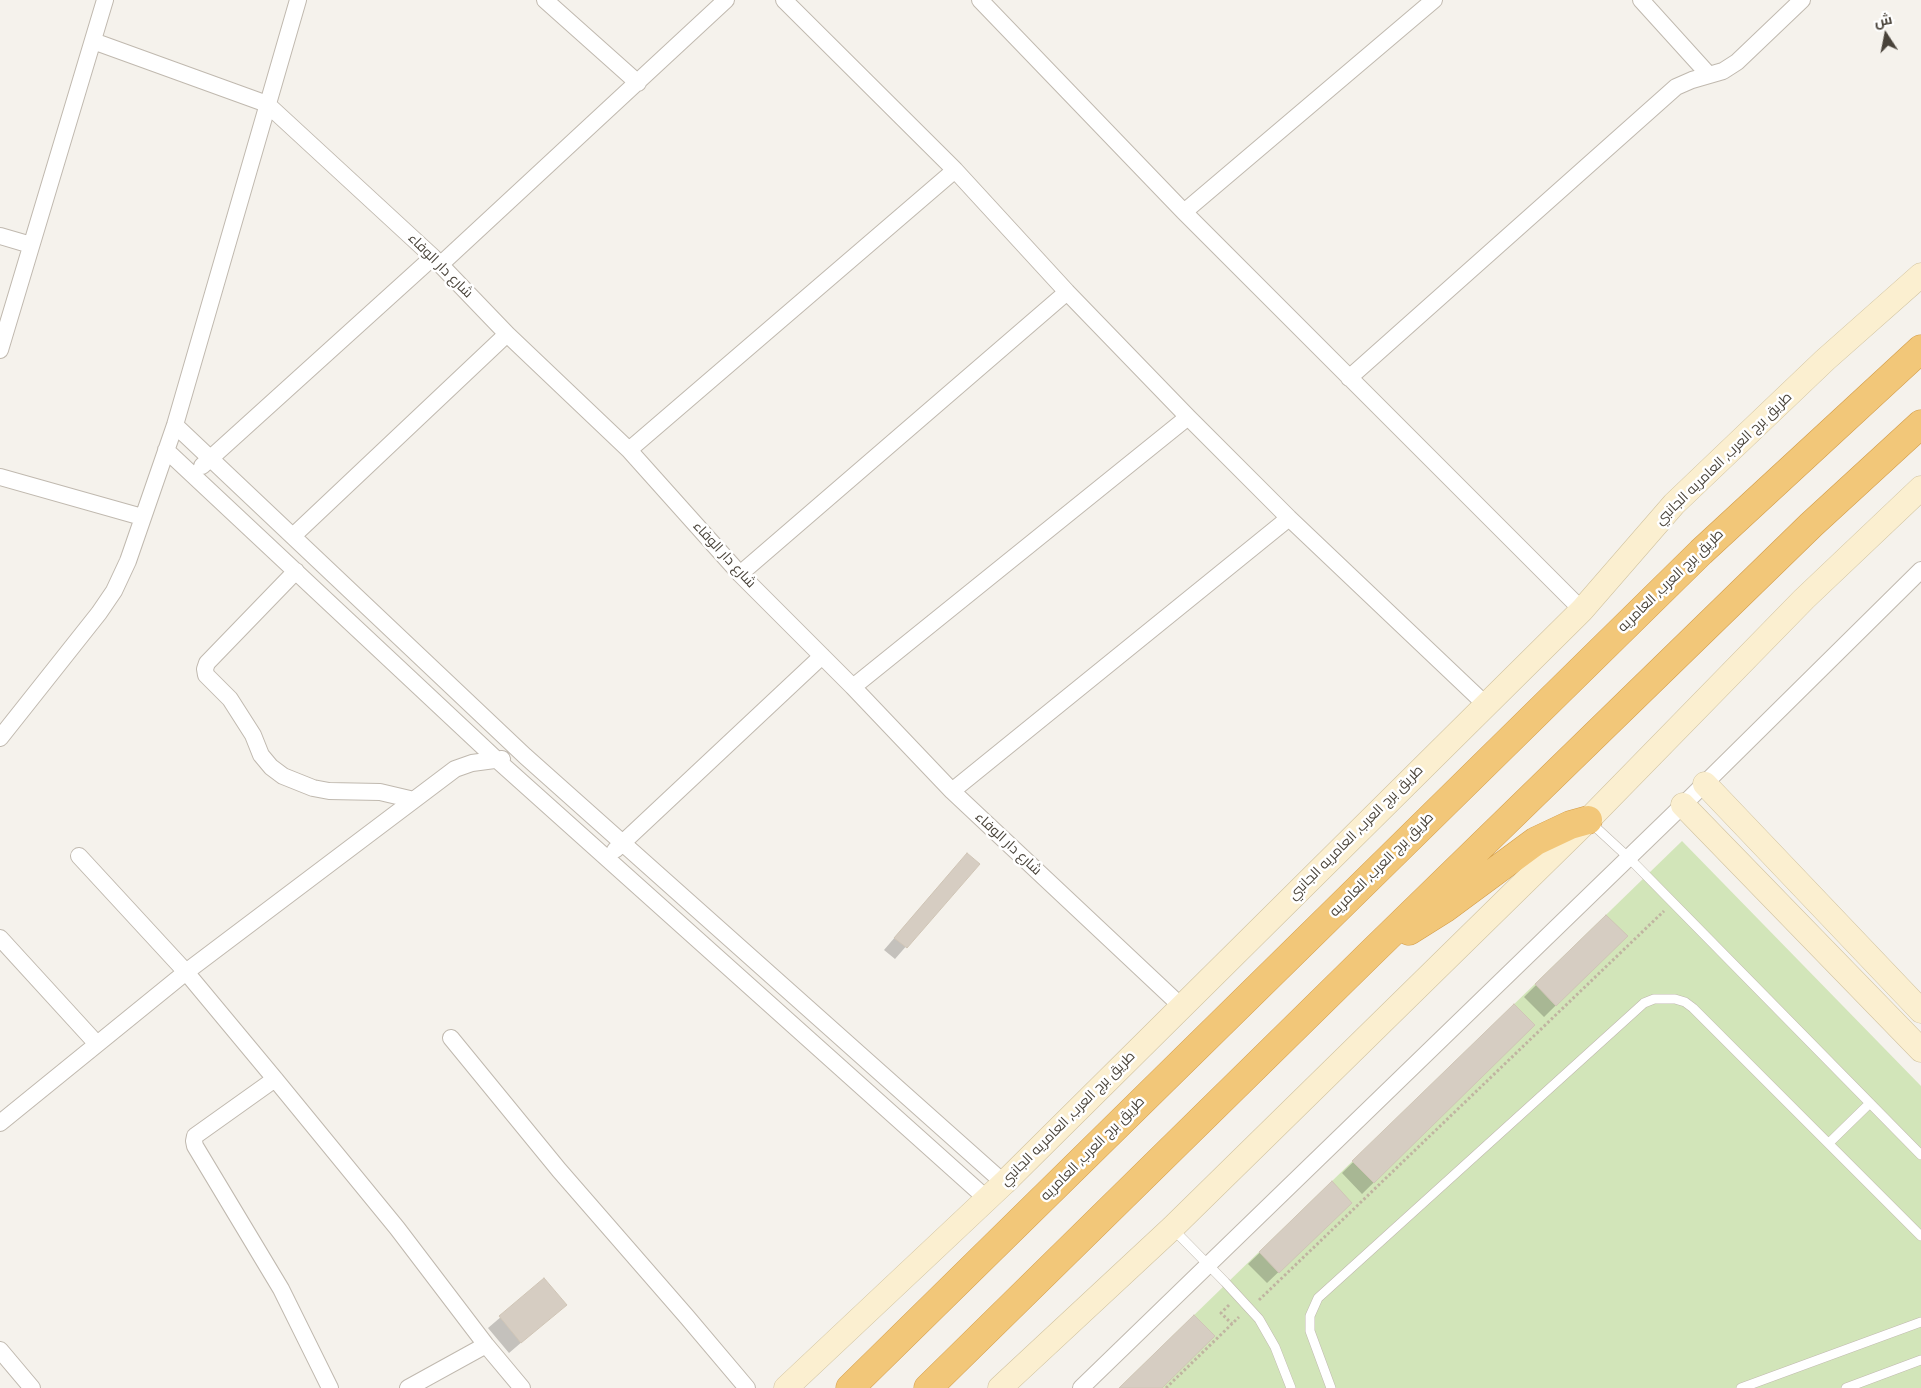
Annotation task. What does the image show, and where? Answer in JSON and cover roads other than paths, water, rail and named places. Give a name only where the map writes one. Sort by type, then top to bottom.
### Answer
[{"type":"highway","name":"طريق برج العرب, العامريه","points":[[850,1388],[1700,552],[1921,349]]},
{"type":"highway","points":[[928,1388],[1370,952],[1811,525],[1921,424]]},
{"type":"highway","points":[[1370,952],[1444,909],[1536,841],[1570,825],[1588,820]]},
{"type":"street","points":[[0,350],[105,0]]},
{"type":"street","points":[[0,738],[100,613],[114,592],[128,562],[175,425],[298,0]]},
{"type":"street","points":[[545,0],[638,83]]},
{"type":"street","points":[[194,475],[210,458],[638,83],[726,0]]},
{"type":"street","points":[[784,0],[955,170],[1067,292],[1188,417],[1289,518],[1485,704]]},
{"type":"street","points":[[980,0],[1184,212],[1582,610]]},
{"type":"street","points":[[1184,212],[1434,0]]},
{"type":"street","points":[[1641,0],[1709,75]]},
{"type":"street","points":[[1350,378],[1676,87],[1722,71],[1736,62],[1802,0]]},
{"type":"street","points":[[93,41],[267,104]]},
{"type":"street","name":"شارع دار الوفاء","points":[[267,104],[437,261],[507,334],[629,450],[740,574],[853,687],[952,791],[1181,1006]]},
{"type":"street","points":[[629,450],[955,170]]},
{"type":"street","points":[[0,236],[31,245]]},
{"type":"street","name":"طريق برج العرب, العامريه الجانبي","points":[[786,1388],[1004,1183],[1485,704],[1582,610],[1674,504],[1825,360],[1921,275]]},
{"type":"street","points":[[740,574],[1067,292]]},
{"type":"street","points":[[293,536],[507,334]]},
{"type":"street","points":[[853,687],[1188,417]]},
{"type":"street","points":[[175,425],[525,756],[1004,1183]]},
{"type":"street","points":[[166,450],[496,759],[987,1199]]},
{"type":"street","points":[[0,477],[142,517]]},
{"type":"street","points":[[1000,1388],[1172,1228],[1588,820],[1804,599],[1921,488]]},
{"type":"street","points":[[952,791],[1289,518]]},
{"type":"street","points":[[1080,1388],[1683,806],[1921,570]]},
{"type":"street","points":[[296,571],[207,663],[206,675],[230,699],[262,755],[271,767],[283,776],[297,783],[328,791],[380,792],[414,800]]},
{"type":"street","points":[[607,859],[822,656]]},
{"type":"street","points":[[0,1123],[186,972],[455,769],[472,763],[525,756]]},
{"type":"street","points":[[1705,784],[1921,1010]]},
{"type":"street","points":[[1683,806],[1921,1050]]},
{"type":"street","points":[[79,856],[186,972],[397,1228],[486,1345],[522,1388]]},
{"type":"street","points":[[0,938],[97,1044]]},
{"type":"street","points":[[451,1038],[565,1177],[747,1388]]},
{"type":"street","points":[[860,1085],[875,1067]]},
{"type":"street","points":[[275,1079],[195,1136],[195,1146],[281,1288],[330,1388]]},
{"type":"street","points":[[408,1388],[486,1345]]},
{"type":"street","points":[[0,1350],[32,1388]]},
{"type":"lane","points":[[1588,820],[1673,902],[1921,1155]]},
{"type":"lane","points":[[1331,1388],[1310,1331],[1310,1316],[1318,1298],[1644,1003],[1664,998],[1685,1002],[1693,1008],[1921,1236]]},
{"type":"lane","points":[[1828,1143],[1870,1103]]},
{"type":"lane","points":[[1172,1228],[1259,1319],[1275,1347],[1291,1388]]},
{"type":"lane","points":[[1741,1388],[1921,1322]]},
{"type":"lane","points":[[1846,1388],[1921,1360]]}]
